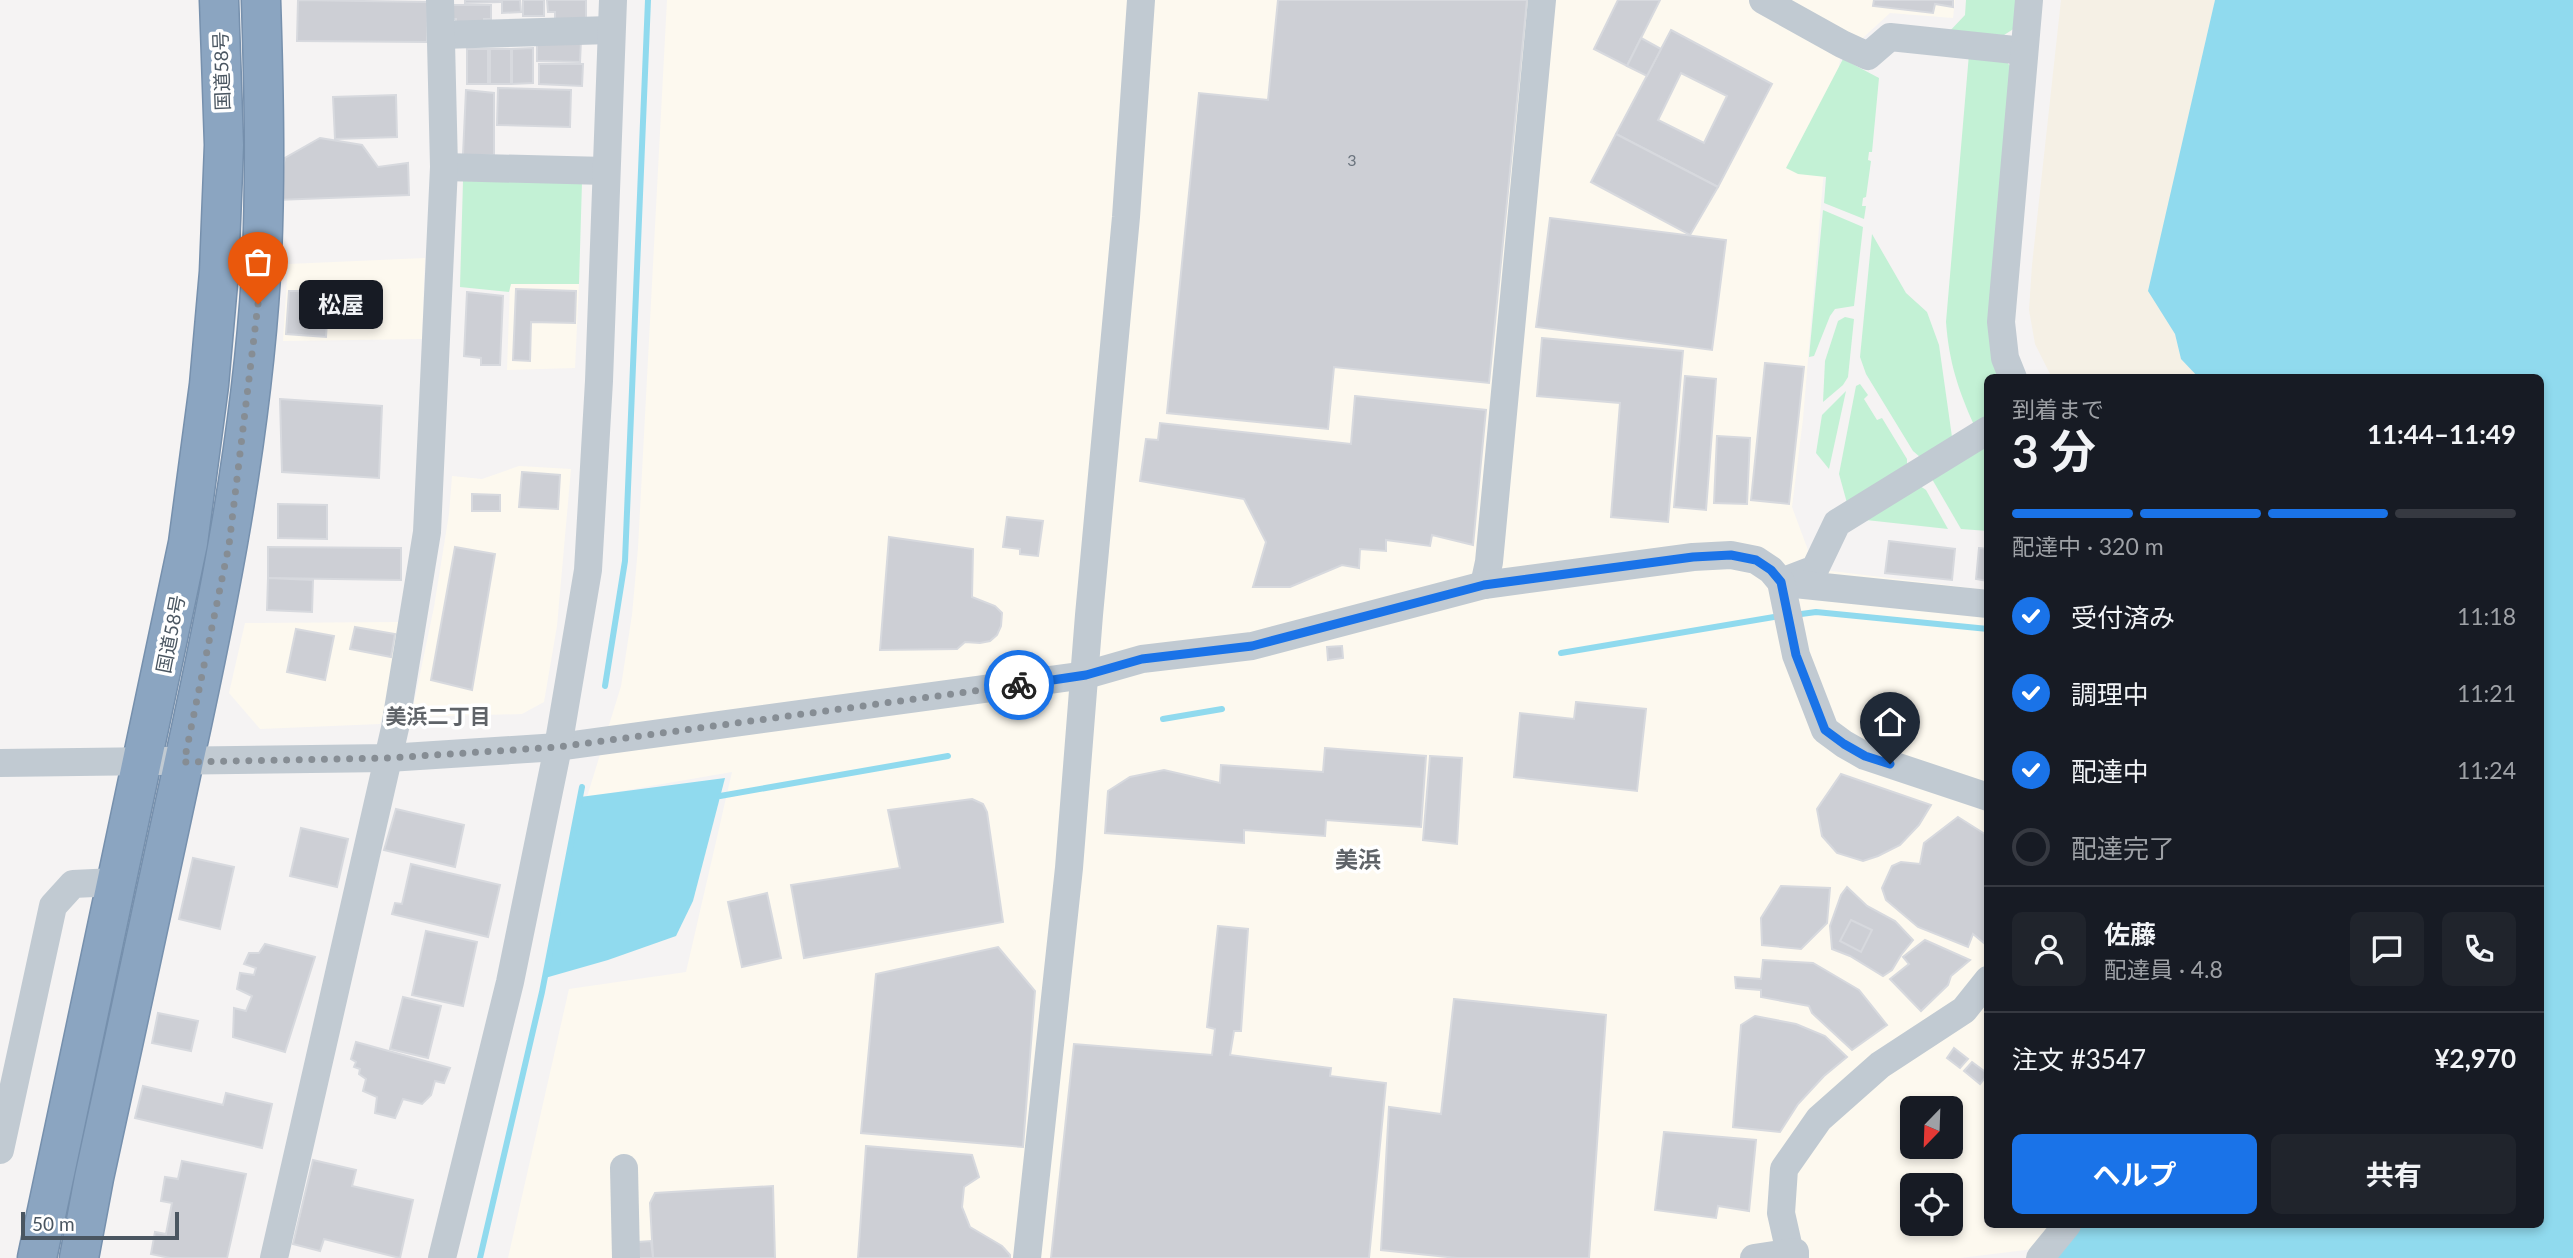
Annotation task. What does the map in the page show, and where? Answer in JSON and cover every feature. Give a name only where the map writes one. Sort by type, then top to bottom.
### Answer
[{"type":"highway","name":"国道58号","points":[[37,1258],[188,543],[209,385],[219,272],[224,145],[219,0]]},
{"type":"highway","points":[[79,1258],[229,545],[253,358],[260,277],[265,143],[261,0]]},
{"type":"street","points":[[282,1256],[396,727],[427,532],[444,167],[439,0]]},
{"type":"street","points":[[442,1258],[510,982],[558,747],[588,570],[599,381],[613,0]]},
{"type":"street","points":[[1027,1258],[1068,882],[1089,615],[1126,217],[1141,0]]},
{"type":"street","points":[[1484,585],[1489,562],[1542,0]]},
{"type":"street","points":[[1763,0],[1868,56],[1890,37],[2024,51]]},
{"type":"street","points":[[2012,374],[2006,358],[2001,322],[2029,0]]},
{"type":"street","points":[[441,34],[611,30]]},
{"type":"street","points":[[444,167],[606,171]]},
{"type":"street","points":[[1781,582],[1815,569],[1837,523],[1984,432]]},
{"type":"street","points":[[0,763],[388,758],[558,747],[1086,675],[1142,659],[1252,646],[1484,585],[1693,557],[1731,555],[1756,560],[1771,570],[1781,582],[1796,655],[1825,730],[1865,756],[1984,796]]},
{"type":"street","points":[[1781,582],[1984,604]]},
{"type":"street","points":[[0,780],[27,777],[86,762]]},
{"type":"street","points":[[0,1150],[53,906],[73,884],[115,882]]},
{"type":"street","points":[[1754,1258],[1791,1255],[1781,1213],[1784,1169],[1818,1119],[1880,1065],[1964,1010],[1984,985]]},
{"type":"street","points":[[624,1168],[626,1258]]},
{"type":"street","points":[[2040,1258],[2065,1228]]},
{"type":"shaded area","points":[[667,0],[1955,0],[1953,18],[1890,13],[1840,59],[1823,181],[1803,419],[1792,507],[1815,569],[1984,590],[1984,1228],[2066,1228],[2050,1247],[1960,1258],[508,1258],[569,989],[686,972],[732,772],[587,797],[621,686],[632,615],[638,548]]},
{"type":"shaded area","points":[[425,258],[422,339],[283,341],[288,264]]},
{"type":"shaded area","points":[[510,284],[579,284],[575,368],[507,370]]},
{"type":"shaded area","points":[[519,466],[571,469],[557,626],[544,702],[522,714],[411,717],[434,607],[449,514],[452,476],[482,479]]},
{"type":"shaded area","points":[[402,622],[389,694],[380,724],[260,729],[229,693],[245,623]]},
{"type":"green space","points":[[1966,0],[2019,0],[2015,28],[2004,35],[1948,33],[1965,15]]},
{"type":"green space","points":[[1969,54],[2006,61],[2010,66],[2003,374],[1984,374],[1984,420],[1974,425],[1955,375],[1946,322]]},
{"type":"green space","points":[[1843,59],[1879,78],[1872,152],[1869,152],[1868,160],[1871,161],[1866,197],[1863,198],[1862,206],[1866,206],[1864,219],[1824,203],[1826,177],[1798,174],[1786,168]]},
{"type":"green space","points":[[463,181],[582,182],[579,284],[511,284],[509,292],[460,287]]},
{"type":"green space","points":[[1823,210],[1863,227],[1854,306],[1835,309],[1814,356],[1809,357]]},
{"type":"green space","points":[[1872,234],[1906,293],[1927,312],[1939,345],[1952,437],[1920,457],[1913,451],[1866,374],[1860,357]]},
{"type":"green space","points":[[1845,317],[1854,319],[1848,377],[1843,385],[1823,402],[1825,361],[1838,321]]},
{"type":"green space","points":[[1860,384],[1868,395],[1864,399],[1877,420],[1882,418],[1907,459],[1907,464],[1847,503],[1839,474],[1856,386]]},
{"type":"green space","points":[[1846,391],[1829,469],[1816,453],[1822,415]]},
{"type":"green space","points":[[1984,443],[1984,531],[1961,529],[1932,479]]},
{"type":"green space","points":[[1920,486],[1926,490],[1948,529],[1857,519]]},
{"type":"sand","points":[[2061,0],[2215,0],[2149,291],[2175,334],[2181,359],[2195,374],[2050,374],[2035,344],[2029,310]]},
{"type":"water","points":[[2215,0],[2573,0],[2573,1258],[2052,1258],[2077,1228],[2544,1228],[2544,374],[2195,374],[2181,359],[2175,334],[2148,291]]},
{"type":"water","points":[[725,778],[693,901],[676,936],[545,978],[580,797]]},
{"type":"building","points":[[298,0],[428,2],[427,42],[297,41]]},
{"type":"building","points":[[465,0],[500,0],[500,2],[465,3]]},
{"type":"building","points":[[502,0],[520,0],[521,12],[502,13]]},
{"type":"building","points":[[523,0],[544,0],[544,16],[523,16]]},
{"type":"building","points":[[547,0],[586,0],[586,20],[555,20],[555,12],[548,12]]},
{"type":"building","points":[[1278,0],[1527,0],[1489,383],[1334,367],[1328,429],[1167,413],[1199,93],[1268,100]]},
{"type":"building","points":[[1618,0],[1660,0],[1627,66],[1594,49]]},
{"type":"building","points":[[1874,0],[1953,0],[1953,7],[1935,4],[1933,13],[1873,6]]},
{"type":"building","points":[[450,5],[491,5],[491,19],[484,19],[484,26],[456,26],[456,19],[449,19]]},
{"type":"building","points":[[1671,30],[1772,84],[1718,187],[1616,134]],"holes":[[[1681,73],[1727,96],[1704,143],[1658,120]]]},
{"type":"building","points":[[1641,38],[1661,49],[1647,76],[1627,66]]},
{"type":"building","points":[[581,40],[580,62],[537,61],[537,41]]},
{"type":"building","points":[[533,48],[533,83],[512,84],[512,49]]},
{"type":"building","points":[[467,49],[488,49],[488,84],[467,84]]},
{"type":"building","points":[[490,49],[511,49],[511,84],[490,84]]},
{"type":"building","points":[[539,64],[583,64],[582,86],[539,84]]},
{"type":"building","points":[[498,88],[571,90],[570,127],[497,125]]},
{"type":"building","points":[[466,90],[494,93],[494,155],[463,155]]},
{"type":"building","points":[[396,95],[397,137],[335,139],[333,97]]},
{"type":"building","points":[[1616,134],[1718,187],[1690,235],[1591,182]]},
{"type":"building","points":[[320,138],[362,145],[378,167],[408,163],[409,195],[276,200],[285,158]]},
{"type":"building","points":[[1550,218],[1726,240],[1712,350],[1536,327]]},
{"type":"building","points":[[303,285],[316,286],[316,293],[329,293],[326,337],[286,334],[289,291],[303,291]]},
{"type":"building","points":[[516,289],[576,291],[575,323],[531,322],[530,361],[513,360]]},
{"type":"building","points":[[467,292],[503,296],[500,365],[481,365],[481,358],[464,356]]},
{"type":"building","points":[[1542,338],[1683,351],[1668,522],[1611,517],[1620,403],[1537,396]]},
{"type":"building","points":[[1765,363],[1804,367],[1789,504],[1751,500]]},
{"type":"building","points":[[1685,376],[1716,379],[1706,510],[1674,507]]},
{"type":"building","points":[[1355,396],[1486,410],[1473,545],[1432,535],[1430,546],[1386,540],[1386,551],[1360,549],[1359,568],[1342,565],[1290,587],[1253,587],[1266,542],[1244,499],[1140,481],[1146,439],[1158,440],[1160,423],[1351,444]]},
{"type":"building","points":[[280,399],[382,406],[379,478],[282,472]]},
{"type":"building","points":[[1717,436],[1750,438],[1747,504],[1714,503]]},
{"type":"building","points":[[522,472],[560,475],[558,509],[519,507]]},
{"type":"building","points":[[472,494],[500,495],[500,511],[472,511]]},
{"type":"building","points":[[278,504],[327,505],[327,539],[278,538]]},
{"type":"building","points":[[1007,517],[1043,521],[1038,556],[1020,554],[1020,549],[1003,547]]},
{"type":"building","points":[[889,537],[973,549],[972,597],[995,606],[1002,613],[997,635],[990,641],[965,642],[957,649],[880,650]]},
{"type":"building","points":[[1889,541],[1955,549],[1952,580],[1885,573]]},
{"type":"building","points":[[268,547],[401,548],[401,580],[268,578]]},
{"type":"building","points":[[455,547],[495,554],[472,690],[431,680]]},
{"type":"building","points":[[1979,548],[1984,549],[1984,580],[1976,579]]},
{"type":"building","points":[[268,578],[313,580],[312,612],[267,610]]},
{"type":"building","points":[[355,627],[395,634],[391,657],[350,649]]},
{"type":"building","points":[[296,629],[334,636],[325,680],[287,672]]},
{"type":"building","points":[[1342,646],[1343,658],[1328,660],[1327,647]]},
{"type":"building","points":[[1576,702],[1646,709],[1637,791],[1514,777],[1520,713],[1574,719]]},
{"type":"building","points":[[1325,748],[1426,756],[1421,827],[1326,820],[1325,836],[1244,830],[1244,843],[1105,833],[1108,791],[1130,777],[1164,770],[1220,783],[1221,765],[1323,772]]},
{"type":"building","points":[[1430,756],[1462,758],[1457,844],[1423,840]]},
{"type":"building","points":[[1841,774],[1931,805],[1919,825],[1900,845],[1863,861],[1837,853],[1822,836],[1817,809]]},
{"type":"building","points":[[972,799],[983,804],[987,812],[1003,922],[804,958],[791,885],[900,868],[888,810]]},
{"type":"building","points":[[396,809],[464,825],[455,867],[384,850]]},
{"type":"building","points":[[1958,817],[1984,833],[1984,943],[1973,934],[1968,947],[1918,927],[1886,900],[1882,888],[1892,866],[1901,862],[1920,864],[1924,843]]},
{"type":"building","points":[[301,828],[348,839],[337,887],[290,876]]},
{"type":"building","points":[[193,858],[234,867],[220,929],[179,919]]},
{"type":"building","points":[[411,864],[500,885],[488,937],[392,914],[395,903],[402,904]]},
{"type":"building","points":[[1781,886],[1830,888],[1827,923],[1801,949],[1762,945],[1761,918]]},
{"type":"building","points":[[1847,887],[1867,906],[1895,921],[1913,940],[1892,970],[1883,976],[1850,956],[1832,949],[1830,926],[1841,895]]},
{"type":"building","points":[[767,893],[781,958],[742,967],[728,902]]},
{"type":"building","points":[[1851,920],[1872,930],[1861,952],[1840,941]]},
{"type":"building","points":[[1218,926],[1248,929],[1241,1031],[1234,1031],[1230,1055],[1331,1068],[1330,1076],[1386,1083],[1369,1258],[1051,1258],[1074,1044],[1212,1055],[1215,1029],[1207,1027]]},
{"type":"building","points":[[426,931],[477,942],[463,1006],[412,995]]},
{"type":"building","points":[[1925,940],[1970,960],[1951,976],[1948,985],[1921,1011],[1890,979],[1909,964],[1903,957]]},
{"type":"building","points":[[265,944],[315,957],[285,1052],[233,1037],[234,1008],[246,1011],[252,996],[237,989],[240,973],[254,975],[256,968],[244,964],[249,953],[259,953]]},
{"type":"building","points":[[998,947],[1035,991],[1023,1147],[861,1133],[876,974]]},
{"type":"building","points":[[1763,960],[1813,963],[1859,990],[1887,1025],[1852,1050],[1812,1013],[1809,1006],[1761,997],[1761,990],[1736,988],[1735,977],[1761,979]]},
{"type":"building","points":[[403,997],[441,1006],[428,1058],[390,1049]]},
{"type":"building","points":[[1454,999],[1606,1015],[1589,1258],[1457,1258],[1381,1250],[1389,1107],[1441,1114]]},
{"type":"building","points":[[158,1013],[198,1021],[191,1051],[152,1043]]},
{"type":"building","points":[[1755,1016],[1796,1024],[1825,1036],[1847,1057],[1824,1076],[1798,1104],[1780,1132],[1733,1127],[1741,1025]]},
{"type":"building","points":[[356,1042],[450,1068],[444,1083],[435,1081],[431,1095],[422,1104],[403,1099],[395,1118],[375,1113],[377,1097],[363,1091],[366,1079],[359,1074],[360,1069],[354,1067],[356,1062],[351,1059]]},
{"type":"building","points":[[1954,1048],[1968,1059],[1960,1068],[1947,1058]]},
{"type":"building","points":[[1972,1062],[1984,1071],[1984,1079],[1980,1084],[1964,1071]]},
{"type":"building","points":[[143,1086],[223,1105],[226,1093],[272,1104],[262,1148],[135,1118]]},
{"type":"building","points":[[1664,1132],[1756,1140],[1749,1211],[1718,1206],[1716,1218],[1655,1210]]},
{"type":"building","points":[[866,1146],[972,1155],[979,1177],[964,1187],[962,1207],[970,1227],[1002,1246],[1010,1258],[858,1258]]},
{"type":"building","points":[[313,1160],[356,1170],[352,1186],[413,1200],[400,1258],[324,1239],[320,1251],[293,1244]]},
{"type":"building","points":[[182,1161],[246,1174],[227,1258],[170,1258],[151,1254],[155,1232],[166,1234],[172,1203],[161,1201],[165,1177],[178,1179]]},
{"type":"building","points":[[773,1186],[775,1258],[653,1258],[650,1203],[655,1193]]},
{"type":"building","points":[[651,1241],[653,1258],[639,1258],[638,1242]]},
{"type":"waterway","points":[[605,686],[625,561],[648,0]]},
{"type":"waterway","points":[[1794,615],[1816,612],[1984,629]]},
{"type":"waterway","points":[[1561,653],[1780,616]]},
{"type":"waterway","points":[[1163,719],[1222,709]]},
{"type":"waterway","points":[[720,796],[948,756]]},
{"type":"waterway","points":[[480,1258],[542,992],[582,787]]},
{"type":"way so far","points":[[258,304],[229,545],[184,762],[388,758],[558,747],[1019,685]]},
{"type":"place","name":"松屋","points":[[258,304]]},
{"type":"district","name":"美浜二丁目","points":[[438,715]]},
{"type":"district","name":"美浜","points":[[1358,859]]},
{"type":"route","points":[[1019,685],[1086,675],[1142,659],[1252,646],[1484,585],[1693,557],[1731,555],[1756,560],[1771,570],[1781,582],[1796,655],[1825,730],[1865,756],[1890,764]]}]
